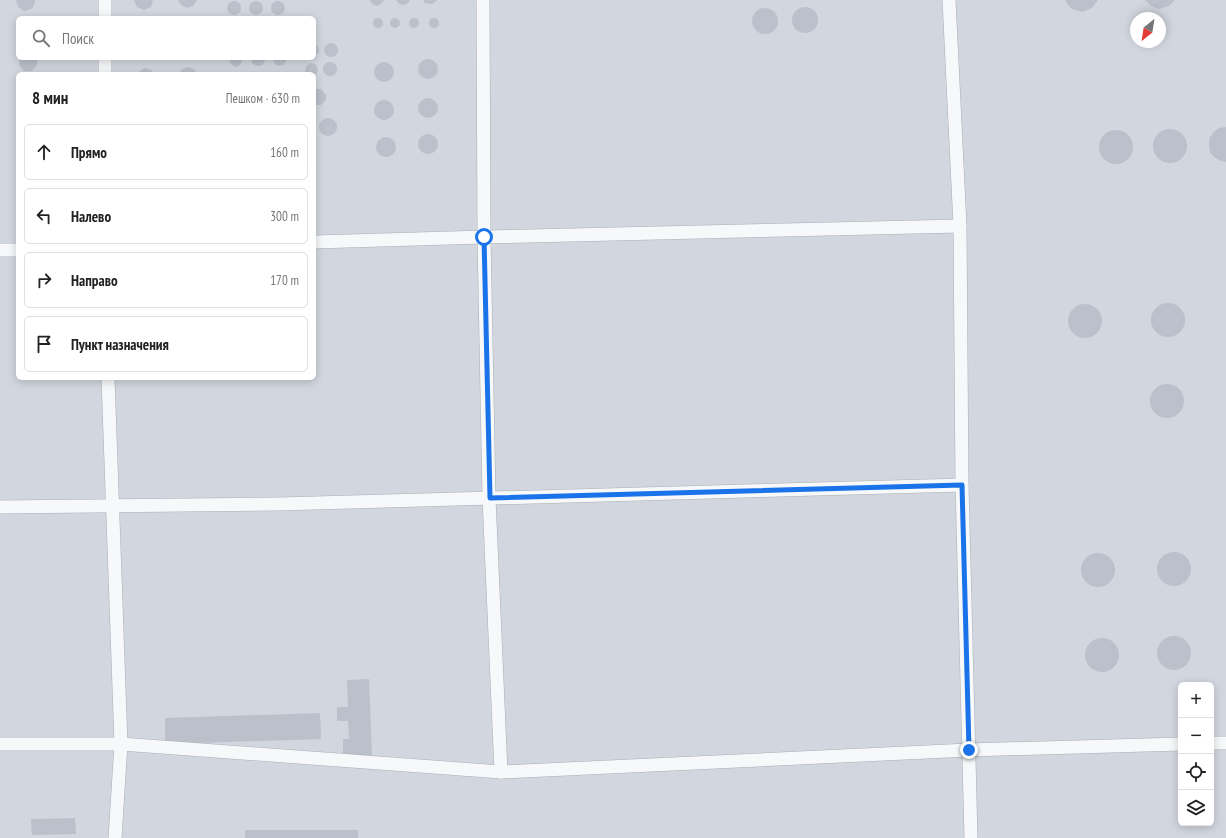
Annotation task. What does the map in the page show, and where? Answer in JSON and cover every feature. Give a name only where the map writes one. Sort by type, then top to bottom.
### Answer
[{"type":"lane","points":[[105,0],[105,16]]},
{"type":"lane","points":[[483,0],[484,237],[490,498],[501,772]]},
{"type":"lane","points":[[949,0],[960,226],[962,485],[971,838]]},
{"type":"lane","points":[[105,60],[105,72]]},
{"type":"lane","points":[[316,242],[960,226]]},
{"type":"lane","points":[[0,250],[16,250]]},
{"type":"lane","points":[[108,380],[121,744],[115,838]]},
{"type":"lane","points":[[0,507],[280,504],[962,485]]},
{"type":"lane","points":[[1214,743],[1226,743]]},
{"type":"lane","points":[[0,744],[121,744],[501,772],[969,750],[1178,744]]},
{"type":"shaded area","points":[[0,0],[1226,0],[1226,838],[0,838]]},
{"type":"building","points":[[16,0],[35,0],[35,2],[31,9],[24,11],[18,7]]},
{"type":"building","points":[[134,0],[153,0],[151,7],[144,10],[137,7]]},
{"type":"building","points":[[178,0],[197,0],[193,6],[187,8],[181,5]]},
{"type":"building","points":[[370,0],[384,0],[377,6],[372,4]]},
{"type":"building","points":[[396,0],[410,0],[404,5],[399,4]]},
{"type":"building","points":[[423,0],[437,0],[431,4],[425,3]]},
{"type":"building","points":[[1065,0],[1098,0],[1092,8],[1082,12],[1072,9]]},
{"type":"building","points":[[1145,0],[1175,0],[1169,6],[1159,9],[1151,6]]},
{"type":"building","points":[[234,1],[239,3],[241,8],[239,13],[234,15],[229,13],[227,8],[229,3]]},
{"type":"building","points":[[256,1],[261,3],[263,8],[261,13],[256,15],[251,13],[249,8],[251,3]]},
{"type":"building","points":[[278,1],[283,3],[285,8],[283,13],[278,15],[273,13],[271,8],[273,3]]},
{"type":"building","points":[[805,7],[814,11],[818,20],[814,29],[805,33],[796,29],[792,20],[796,11]]},
{"type":"building","points":[[765,8],[774,12],[778,21],[774,30],[765,34],[756,30],[752,21],[756,12]]},
{"type":"building","points":[[378,18],[383,23],[378,28],[373,23]]},
{"type":"building","points":[[395,18],[400,23],[395,28],[390,23]]},
{"type":"building","points":[[414,18],[419,23],[414,28],[409,23]]},
{"type":"building","points":[[434,18],[439,23],[434,28],[429,23]]},
{"type":"building","points":[[331,43],[336,45],[338,50],[336,55],[331,57],[326,55],[324,50],[326,45]]},
{"type":"building","points":[[316,46],[319,51],[316,55]]},
{"type":"building","points":[[428,59],[435,62],[438,69],[435,76],[428,79],[421,76],[418,69],[421,62]]},
{"type":"building","points":[[20,60],[37,60],[37,65],[32,71],[24,71],[19,65]]},
{"type":"building","points":[[229,60],[242,60],[240,65],[235,67],[230,63]]},
{"type":"building","points":[[251,60],[265,61],[262,65],[257,66],[252,63]]},
{"type":"building","points":[[273,60],[286,60],[283,65],[278,66],[274,63]]},
{"type":"building","points":[[330,62],[335,64],[337,69],[335,74],[330,76],[325,74],[323,69],[325,64]]},
{"type":"building","points":[[384,62],[391,65],[394,72],[391,79],[384,82],[377,79],[374,72],[377,65]]},
{"type":"building","points":[[311,63],[316,65],[318,69],[317,73],[305,72],[306,66]]},
{"type":"building","points":[[188,67],[194,69],[196,72],[180,72],[182,69]]},
{"type":"building","points":[[145,68],[152,72],[139,72]]},
{"type":"building","points":[[316,89],[321,89],[326,95],[326,100],[321,105],[316,105]]},
{"type":"building","points":[[424,98],[432,98],[438,104],[438,112],[432,118],[424,118],[418,112],[418,104]]},
{"type":"building","points":[[380,100],[388,100],[394,106],[394,114],[388,120],[380,120],[374,114],[374,106]]},
{"type":"building","points":[[328,118],[334,121],[337,127],[334,133],[328,136],[322,133],[319,127],[322,121]]},
{"type":"building","points":[[1226,127],[1226,162],[1214,157],[1210,152],[1209,143],[1210,137],[1214,132],[1219,128]]},
{"type":"building","points":[[1167,129],[1173,129],[1177,130],[1184,136],[1187,146],[1186,153],[1180,160],[1173,163],[1167,163],[1163,162],[1156,156],[1153,149],[1153,143],[1154,139],[1160,132]]},
{"type":"building","points":[[1113,130],[1119,130],[1123,131],[1130,137],[1133,147],[1132,154],[1126,161],[1119,164],[1113,164],[1109,163],[1102,157],[1099,150],[1099,144],[1100,140],[1106,133]]},
{"type":"building","points":[[428,134],[435,137],[438,144],[435,151],[428,154],[421,151],[418,144],[421,137]]},
{"type":"building","points":[[386,137],[393,140],[396,147],[393,154],[386,157],[379,154],[376,147],[379,140]]},
{"type":"building","points":[[1168,303],[1180,308],[1185,320],[1180,332],[1168,337],[1156,332],[1151,320],[1156,308]]},
{"type":"building","points":[[1085,304],[1097,309],[1102,321],[1097,333],[1085,338],[1073,333],[1068,321],[1073,309]]},
{"type":"building","points":[[1167,384],[1179,389],[1184,401],[1179,413],[1167,418],[1155,413],[1150,401],[1155,389]]},
{"type":"building","points":[[1174,552],[1186,557],[1191,569],[1186,581],[1174,586],[1162,581],[1157,569],[1162,557]]},
{"type":"building","points":[[1098,553],[1110,558],[1115,570],[1110,582],[1098,587],[1086,582],[1081,570],[1086,558]]},
{"type":"building","points":[[1174,636],[1186,641],[1191,653],[1186,665],[1174,670],[1162,665],[1157,653],[1162,641]]},
{"type":"building","points":[[1102,638],[1114,643],[1119,655],[1114,667],[1102,672],[1090,667],[1085,655],[1090,643]]},
{"type":"building","points":[[369,679],[372,757],[343,758],[343,739],[349,739],[348,721],[337,721],[337,707],[348,707],[347,680]]},
{"type":"building","points":[[320,713],[321,739],[165,744],[165,718]]},
{"type":"building","points":[[75,818],[76,834],[32,835],[31,819]]},
{"type":"building","points":[[245,830],[358,830],[358,838],[245,838]]},
{"type":"route","points":[[484,237],[490,498],[962,485],[969,750]]}]
